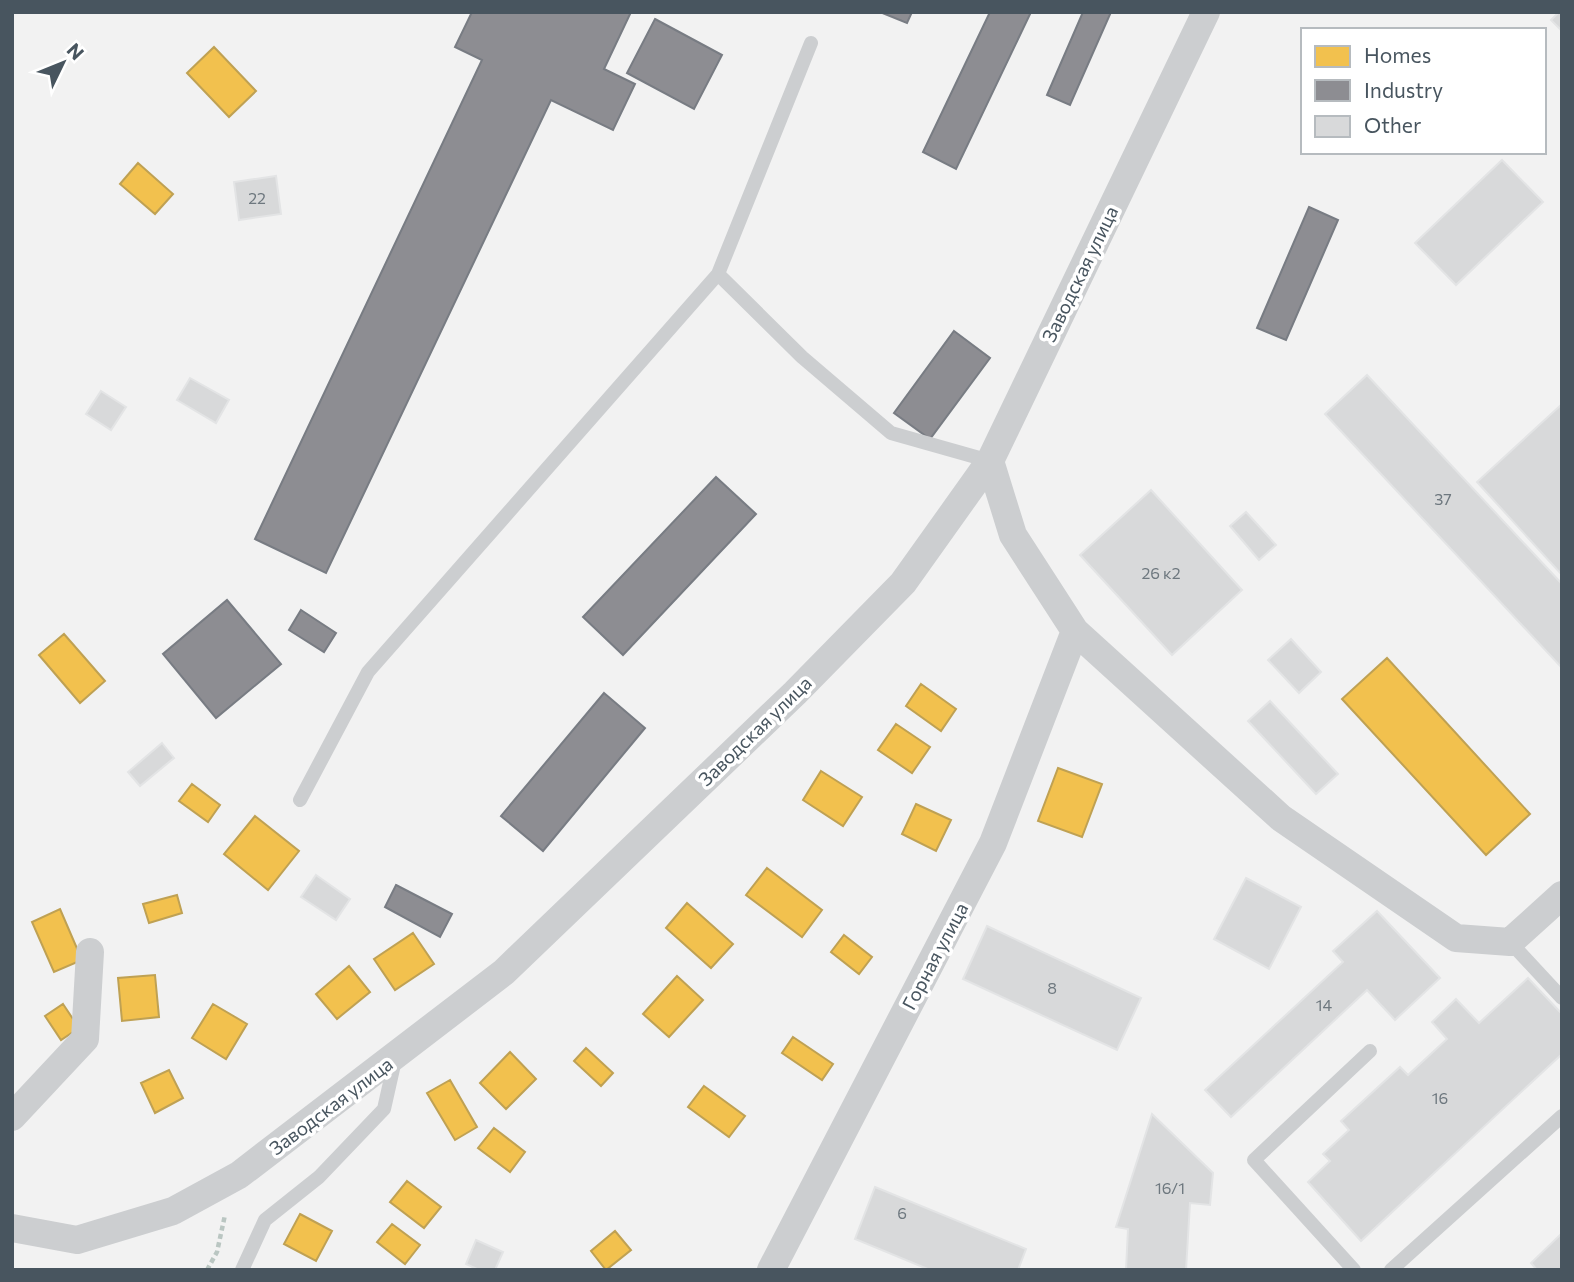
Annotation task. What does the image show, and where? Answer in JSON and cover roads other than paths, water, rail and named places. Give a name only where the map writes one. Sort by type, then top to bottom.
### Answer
[{"type":"street","name":"Заводская улица","points":[[12,1228],[77,1240],[173,1211],[239,1175],[504,972],[795,693],[902,583],[990,461],[1206,12]]},
{"type":"street","points":[[990,461],[1013,535],[1075,631],[1281,818],[1456,938],[1510,942],[1562,895]]},
{"type":"street","name":"Горная улица","points":[[771,1270],[993,843],[1075,631]]},
{"type":"street","points":[[12,1117],[85,1039],[90,952]]},
{"type":"lane","points":[[300,800],[368,672],[718,274],[811,43]]},
{"type":"lane","points":[[718,274],[802,358],[891,433],[990,461]]},
{"type":"lane","points":[[1510,942],[1562,998]]},
{"type":"lane","points":[[1354,1270],[1254,1160],[1370,1051]]},
{"type":"lane","points":[[242,1270],[265,1220],[319,1177],[384,1109],[395,1058]]},
{"type":"lane","points":[[1391,1270],[1562,1116]]}]
